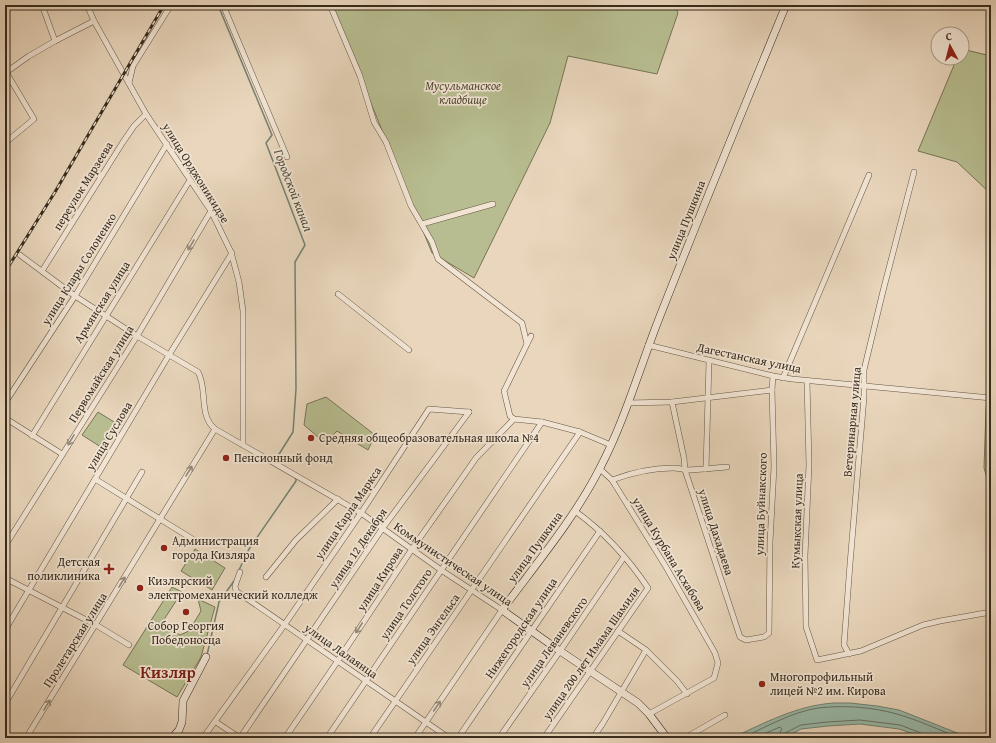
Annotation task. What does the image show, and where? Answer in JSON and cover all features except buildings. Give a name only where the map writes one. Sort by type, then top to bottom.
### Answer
[{"type":"street","points":[[42,5],[55,41]]},
{"type":"street","name":"улица Орджоникидзе","points":[[87,5],[94,21],[146,114],[211,211],[232,253],[239,282],[243,311],[243,445]]},
{"type":"street","points":[[129,83],[133,66],[171,5]]},
{"type":"street","points":[[223,5],[287,157]]},
{"type":"street","points":[[330,5],[360,76],[374,122],[386,142],[411,206],[432,242],[438,259],[522,323],[527,344]]},
{"type":"street","name":"улица Пушкина","points":[[415,738],[502,610],[575,511],[600,469],[628,403],[648,345],[700,215],[786,5]]},
{"type":"street","points":[[5,143],[34,119],[6,73],[29,56],[94,21]]},
{"type":"street","name":"переулок Марзеева","points":[[42,271],[123,142],[134,126],[146,114]]},
{"type":"street","name":"улица Клары Солоненко","points":[[5,403],[76,296],[167,144]]},
{"type":"street","name":"Ветеринарная улица","points":[[849,654],[844,645],[864,397],[864,370],[882,291],[914,172]]},
{"type":"street","points":[[783,378],[869,175]]},
{"type":"street","name":"Армянская улица","points":[[32,436],[190,180]]},
{"type":"street","points":[[422,224],[493,204]]},
{"type":"street","name":"Первомайская улица","points":[[5,546],[137,336],[211,211]]},
{"type":"street","points":[[5,250],[7,252],[5,255]]},
{"type":"street","name":"улица Суслова","points":[[5,630],[169,355],[232,253]]},
{"type":"street","points":[[20,255],[106,316],[198,372],[202,380],[206,413],[213,428]]},
{"type":"street","points":[[338,294],[409,350]]},
{"type":"street","points":[[531,336],[504,391],[510,416],[514,419],[542,422],[580,432],[611,445]]},
{"type":"street","name":"Дагестанская улица","points":[[648,345],[783,378],[991,398]]},
{"type":"street","points":[[706,469],[709,361]]},
{"type":"street","name":"улица Буйнакского","points":[[769,633],[770,542],[774,467],[773,376]]},
{"type":"street","name":"Кумыкская улица","points":[[808,381],[809,465],[805,556],[806,627],[817,660],[849,654]]},
{"type":"street","points":[[628,403],[672,402],[772,390]]},
{"type":"street","name":"улица Дахадаева","points":[[672,402],[684,458],[685,470],[740,636],[746,640],[764,638],[769,633]]},
{"type":"street","name":"улица Карла Маркса","points":[[203,738],[216,722],[361,514],[429,409],[469,412]]},
{"type":"street","name":"улица 12 Декабря","points":[[240,738],[382,529],[469,412]]},
{"type":"street","points":[[5,418],[62,454]]},
{"type":"street","name":"улица Кирова","points":[[285,738],[412,549],[476,458],[514,419]]},
{"type":"street","name":"улица Толстого","points":[[327,738],[542,422]]},
{"type":"street","name":"Коммунистическая улица","points":[[213,428],[338,499],[441,570],[473,590],[638,703],[649,714],[667,738]]},
{"type":"street","name":"Пролетарская улица","points":[[26,738],[160,519],[213,428]]},
{"type":"street","name":"улица Энгельса","points":[[370,738],[580,432]]},
{"type":"street","points":[[612,480],[625,475],[657,469],[674,468],[685,470],[726,467]]},
{"type":"street","name":"улица Курбана Асхабова","points":[[600,469],[612,480],[666,567],[716,653],[718,663],[714,678],[687,694]]},
{"type":"street","points":[[5,704],[142,472]]},
{"type":"street","points":[[95,479],[194,540]]},
{"type":"street","points":[[266,577],[296,540],[338,499]]},
{"type":"street","name":"улица 200 лет Имама Шамиля","points":[[544,738],[648,588],[637,571],[613,543],[600,530],[575,511]]},
{"type":"street","name":"Нижегородская улица","points":[[458,738],[600,530]]},
{"type":"street","name":"улица Леваневского","points":[[499,738],[624,557]]},
{"type":"street","name":"улица Лалаянца","points":[[240,572],[235,586],[236,591],[449,738]]},
{"type":"street","points":[[5,578],[96,625],[129,645]]},
{"type":"street","points":[[849,654],[884,642],[923,625],[991,612]]},
{"type":"street","points":[[618,631],[646,650],[677,681],[687,694],[649,714]]},
{"type":"street","points":[[593,738],[646,650]]},
{"type":"street","points":[[172,738],[179,730],[182,722],[183,702],[206,657]]},
{"type":"street","points":[[685,738],[725,715]]},
{"type":"street","points":[[216,722],[240,738]]},
{"type":"green space","name":"Мусульманское кладбище","points":[[331,5],[675,5],[678,13],[657,74],[568,56],[550,123],[474,278],[432,253]]},
{"type":"green space","points":[[970,51],[991,56],[991,194],[957,162],[918,151],[954,66],[970,66]]},
{"type":"green space","points":[[991,359],[991,491],[984,468],[986,410]]},
{"type":"green space","points":[[326,397],[375,435],[368,450],[337,431],[325,443],[304,425],[307,404]]},
{"type":"green space","points":[[98,412],[119,425],[104,449],[82,435]]},
{"type":"green space","points":[[195,549],[225,568],[212,590],[181,571]]},
{"type":"green space","points":[[172,587],[188,595],[178,598],[165,618],[166,626],[180,635],[189,631],[201,611],[198,599],[215,607],[201,657],[177,697],[123,665]]},
{"type":"water","points":[[833,703],[850,703],[899,710],[970,738],[925,738],[899,729],[860,724],[801,729],[785,738],[732,738],[793,711]]},
{"type":"waterway","name":"Городской канал","points":[[218,5],[272,135],[266,143],[305,245],[295,262],[296,389],[293,432],[276,459]]},
{"type":"waterway","points":[[239,570],[249,549],[296,481],[295,478]]},
{"type":"waterway","points":[[207,655],[219,602],[234,581]]},
{"type":"railway","points":[[5,272],[55,192],[164,5]]},
{"type":"place","name":"Средняя общеобразовательная школа №4","points":[[311,438]]},
{"type":"place","name":"Пенсионный фонд","points":[[226,458]]},
{"type":"place","name":"Администрация города Кизляра","points":[[164,548]]},
{"type":"place","name":"Детская поликлиника","points":[[109,569]]},
{"type":"place","name":"Кизлярский электромеханический колледж","points":[[140,588]]},
{"type":"place","name":"Собор Георгия Победоносца","points":[[186,612]]},
{"type":"place","name":"Многопрофильный лицей №2 им. Кирова","points":[[762,684]]},
{"type":"district","name":"Кизляр","points":[[168,672]]}]
